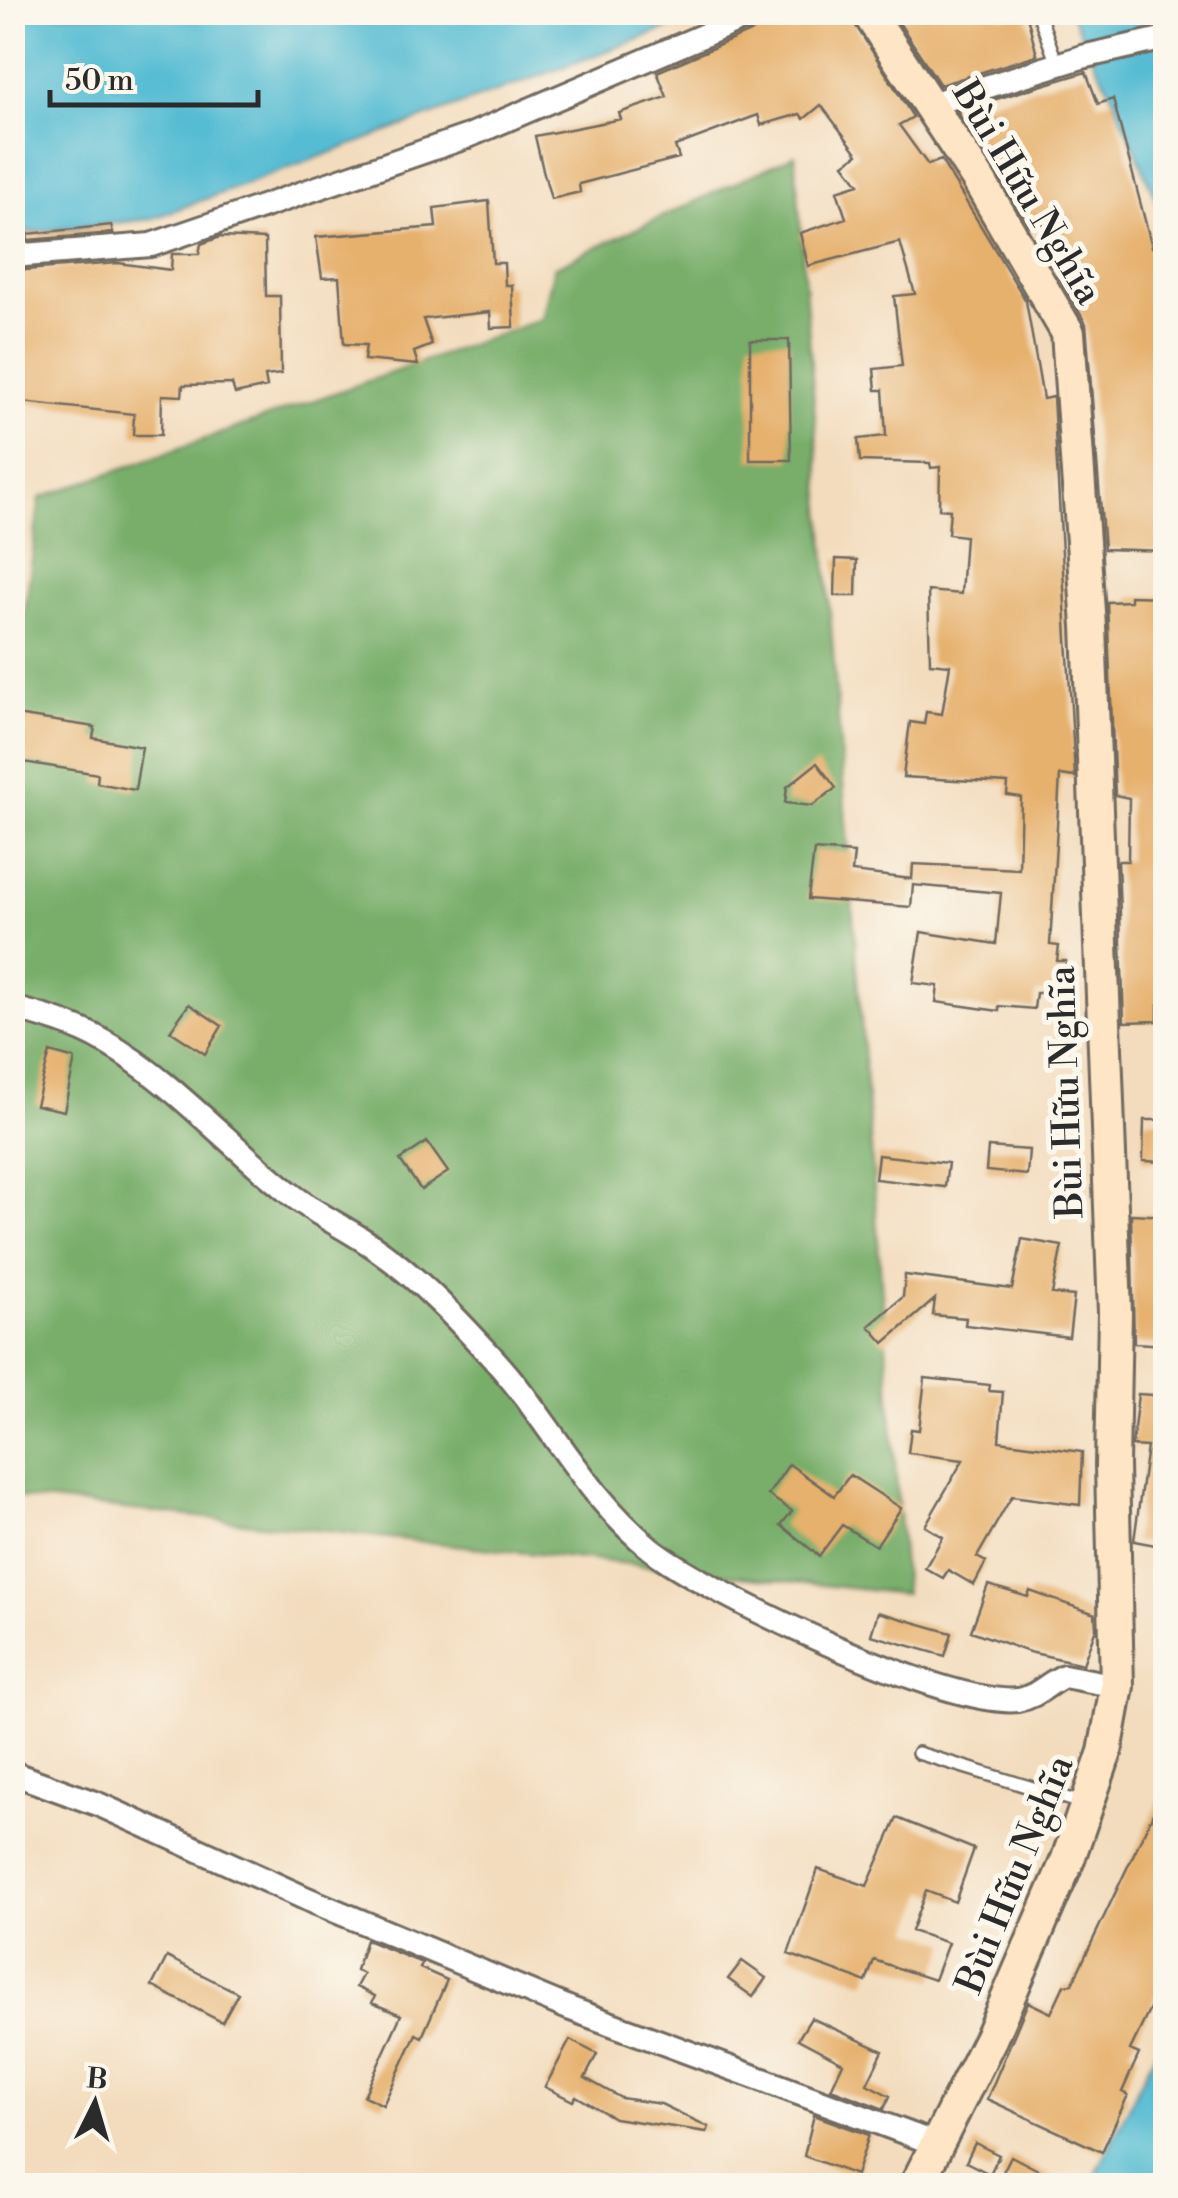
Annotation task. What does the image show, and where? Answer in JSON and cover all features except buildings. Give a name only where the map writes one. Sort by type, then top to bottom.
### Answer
[{"type":"main road","name":"Bùi Hữu Nghĩa","points":[[868,12],[930,104],[1068,334],[1089,626],[1115,1313],[1112,1466],[1117,1686],[1105,1752],[1068,1859],[991,2038],[916,2186]]},
{"type":"street","points":[[12,256],[151,245],[466,137],[758,12]]},
{"type":"street","points":[[930,104],[1082,57],[1166,38]]},
{"type":"street","points":[[12,1008],[78,1028],[121,1052],[292,1196],[382,1252],[494,1358],[605,1506],[652,1550],[864,1659],[933,1684],[1003,1700],[1034,1696],[1064,1676],[1117,1686]]},
{"type":"street","points":[[12,1772],[100,1805],[307,1899],[571,2010],[938,2145]]},
{"type":"lane","points":[[1038,12],[1058,64]]},
{"type":"lane","points":[[918,1753],[1087,1805]]},
{"type":"green space","points":[[795,155],[905,1594],[13,1497],[12,709],[40,498],[542,319],[554,267]]},
{"type":"water","points":[[710,13],[151,219],[13,234],[13,14]]},
{"type":"water","points":[[1070,13],[1165,13],[1165,221],[1114,99]]},
{"type":"water","points":[[1165,2032],[1165,2185],[1091,2185]]}]
